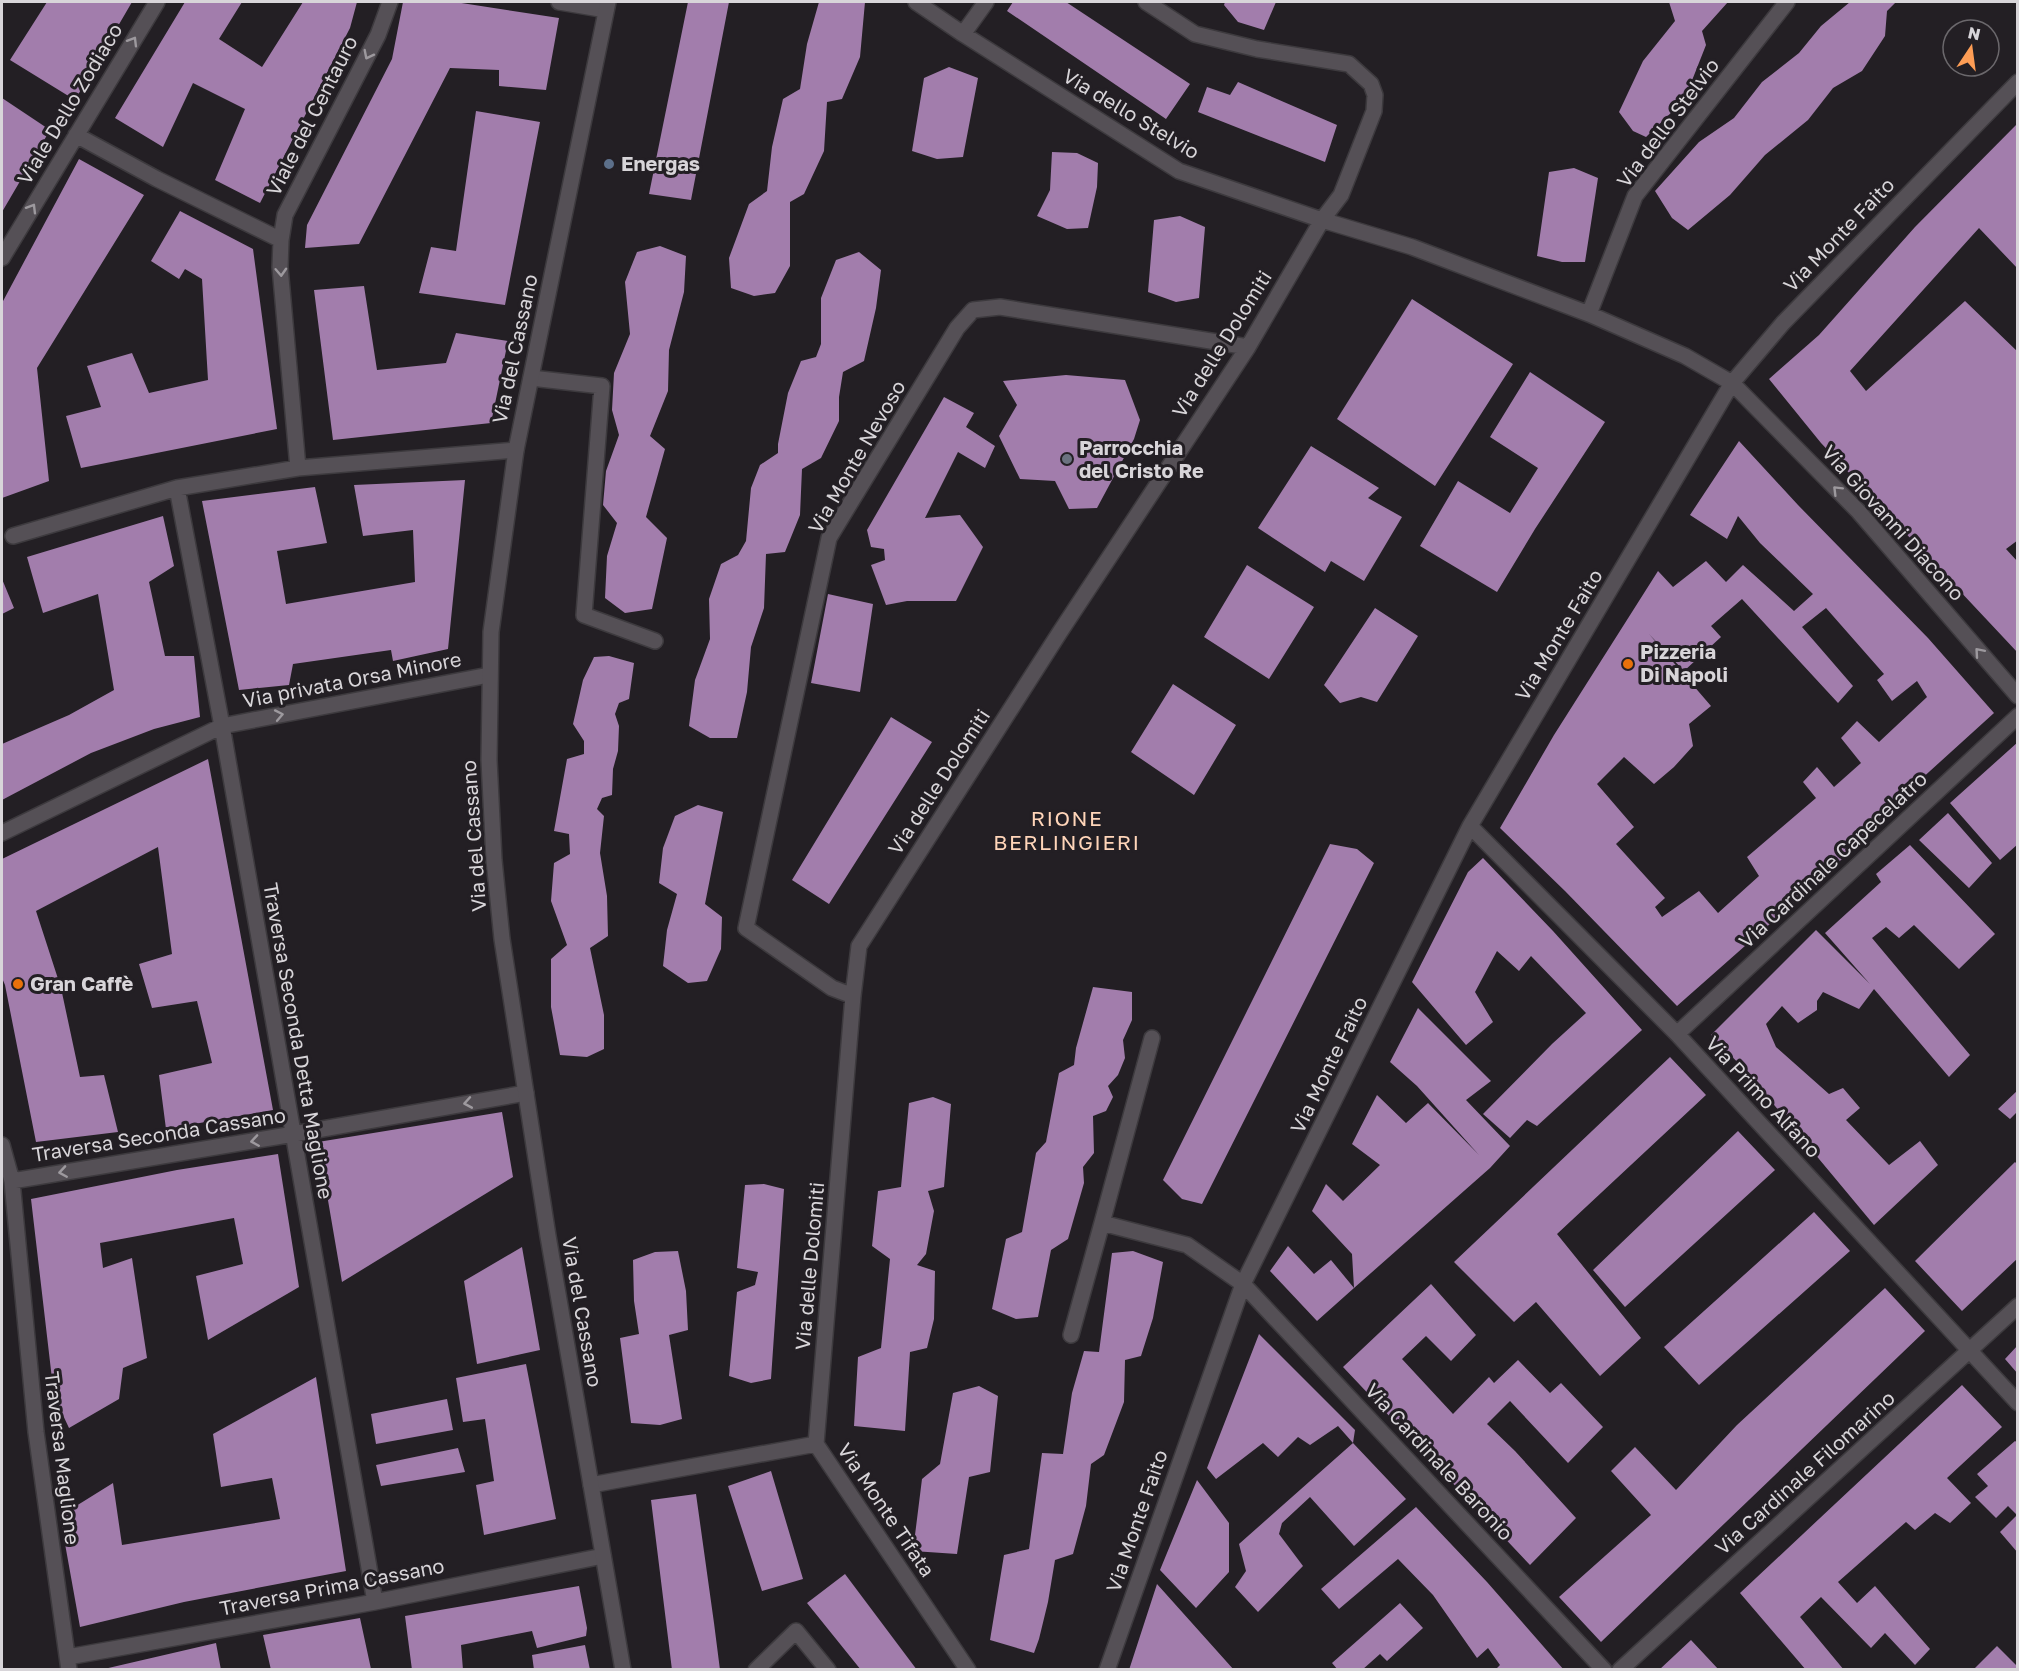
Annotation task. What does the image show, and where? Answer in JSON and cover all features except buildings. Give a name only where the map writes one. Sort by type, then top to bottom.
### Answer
[{"type":"street","name":"Viale Dello Zodiaco","points":[[2,258],[157,2]]},
{"type":"street","name":"Viale del Centauro","points":[[298,468],[280,267],[285,215],[378,35],[390,2]]},
{"type":"street","points":[[559,2],[607,6]]},
{"type":"street","name":"Via dello Stelvio","points":[[916,2],[1179,171],[1322,220],[1412,247],[1589,314],[1685,356],[1732,383]]},
{"type":"street","points":[[963,34],[986,2]]},
{"type":"street","points":[[1146,2],[1195,34],[1257,49],[1349,64],[1371,84],[1375,95],[1374,111],[1341,195],[1322,220]]},
{"type":"street","name":"Via dello Stelvio","points":[[1589,314],[1635,196],[1787,2]]},
{"type":"street","name":"Via del Cassano","points":[[607,6],[516,450],[491,632],[489,760],[494,860],[502,939],[548,1236],[623,1670]]},
{"type":"street","name":"Via Monte Faito","points":[[1107,1670],[1243,1284],[1470,826],[1732,383],[1782,323],[2018,82]]},
{"type":"street","points":[[76,135],[157,179],[281,240]]},
{"type":"street","name":"Via delle Dolomiti","points":[[816,1444],[859,946],[1060,632],[1248,347],[1322,220]]},
{"type":"street","name":"Via Monte Nevoso","points":[[853,996],[832,988],[746,928],[830,538],[951,338],[973,310],[999,307],[1248,347]]},
{"type":"street","points":[[531,378],[602,386],[584,615],[655,641]]},
{"type":"street","name":"Via Giovanni Diacono","points":[[1732,383],[1859,512],[2018,696]]},
{"type":"street","points":[[13,536],[177,488],[298,468],[516,450]]},
{"type":"street","name":"Traversa Seconda Detta Maglione","points":[[177,488],[222,726],[375,1602]]},
{"type":"street","name":"Via privata Orsa Minore","points":[[2,832],[222,726],[489,675]]},
{"type":"street","name":"Via Cardinale Capecelatro","points":[[1677,1034],[2018,716]]},
{"type":"street","name":"Via Primo Alfano","points":[[1470,826],[1677,1034],[2018,1403]]},
{"type":"street","points":[[1071,1335],[1152,1038]]},
{"type":"street","name":"Traversa Seconda Cassano","points":[[12,1180],[526,1093]]},
{"type":"street","name":"Traversa Maglione","points":[[2,1144],[12,1180],[36,1432],[68,1663]]},
{"type":"street","points":[[1102,1223],[1187,1245],[1243,1284]]},
{"type":"street","name":"Via Cardinale Baronio","points":[[1243,1284],[1604,1670]]},
{"type":"street","name":"Via Cardinale Filomarino","points":[[1620,1670],[2018,1306]]},
{"type":"street","name":"Via Monte Tifata","points":[[591,1485],[816,1444],[968,1670]]},
{"type":"street","name":"Traversa Prima Cassano","points":[[68,1663],[603,1556]]},
{"type":"street","points":[[756,1670],[796,1631],[828,1670]]},
{"type":"place","name":"Energas","points":[[609,164]]},
{"type":"place","name":"Parrocchia del Cristo Re","points":[[1067,459]]},
{"type":"place","name":"Pizzeria Di Napoli","points":[[1628,664]]},
{"type":"place","name":"Gran Caffè","points":[[18,984]]},
{"type":"district","name":"RIONE BERLINGIERI","points":[[1067,831]]}]
